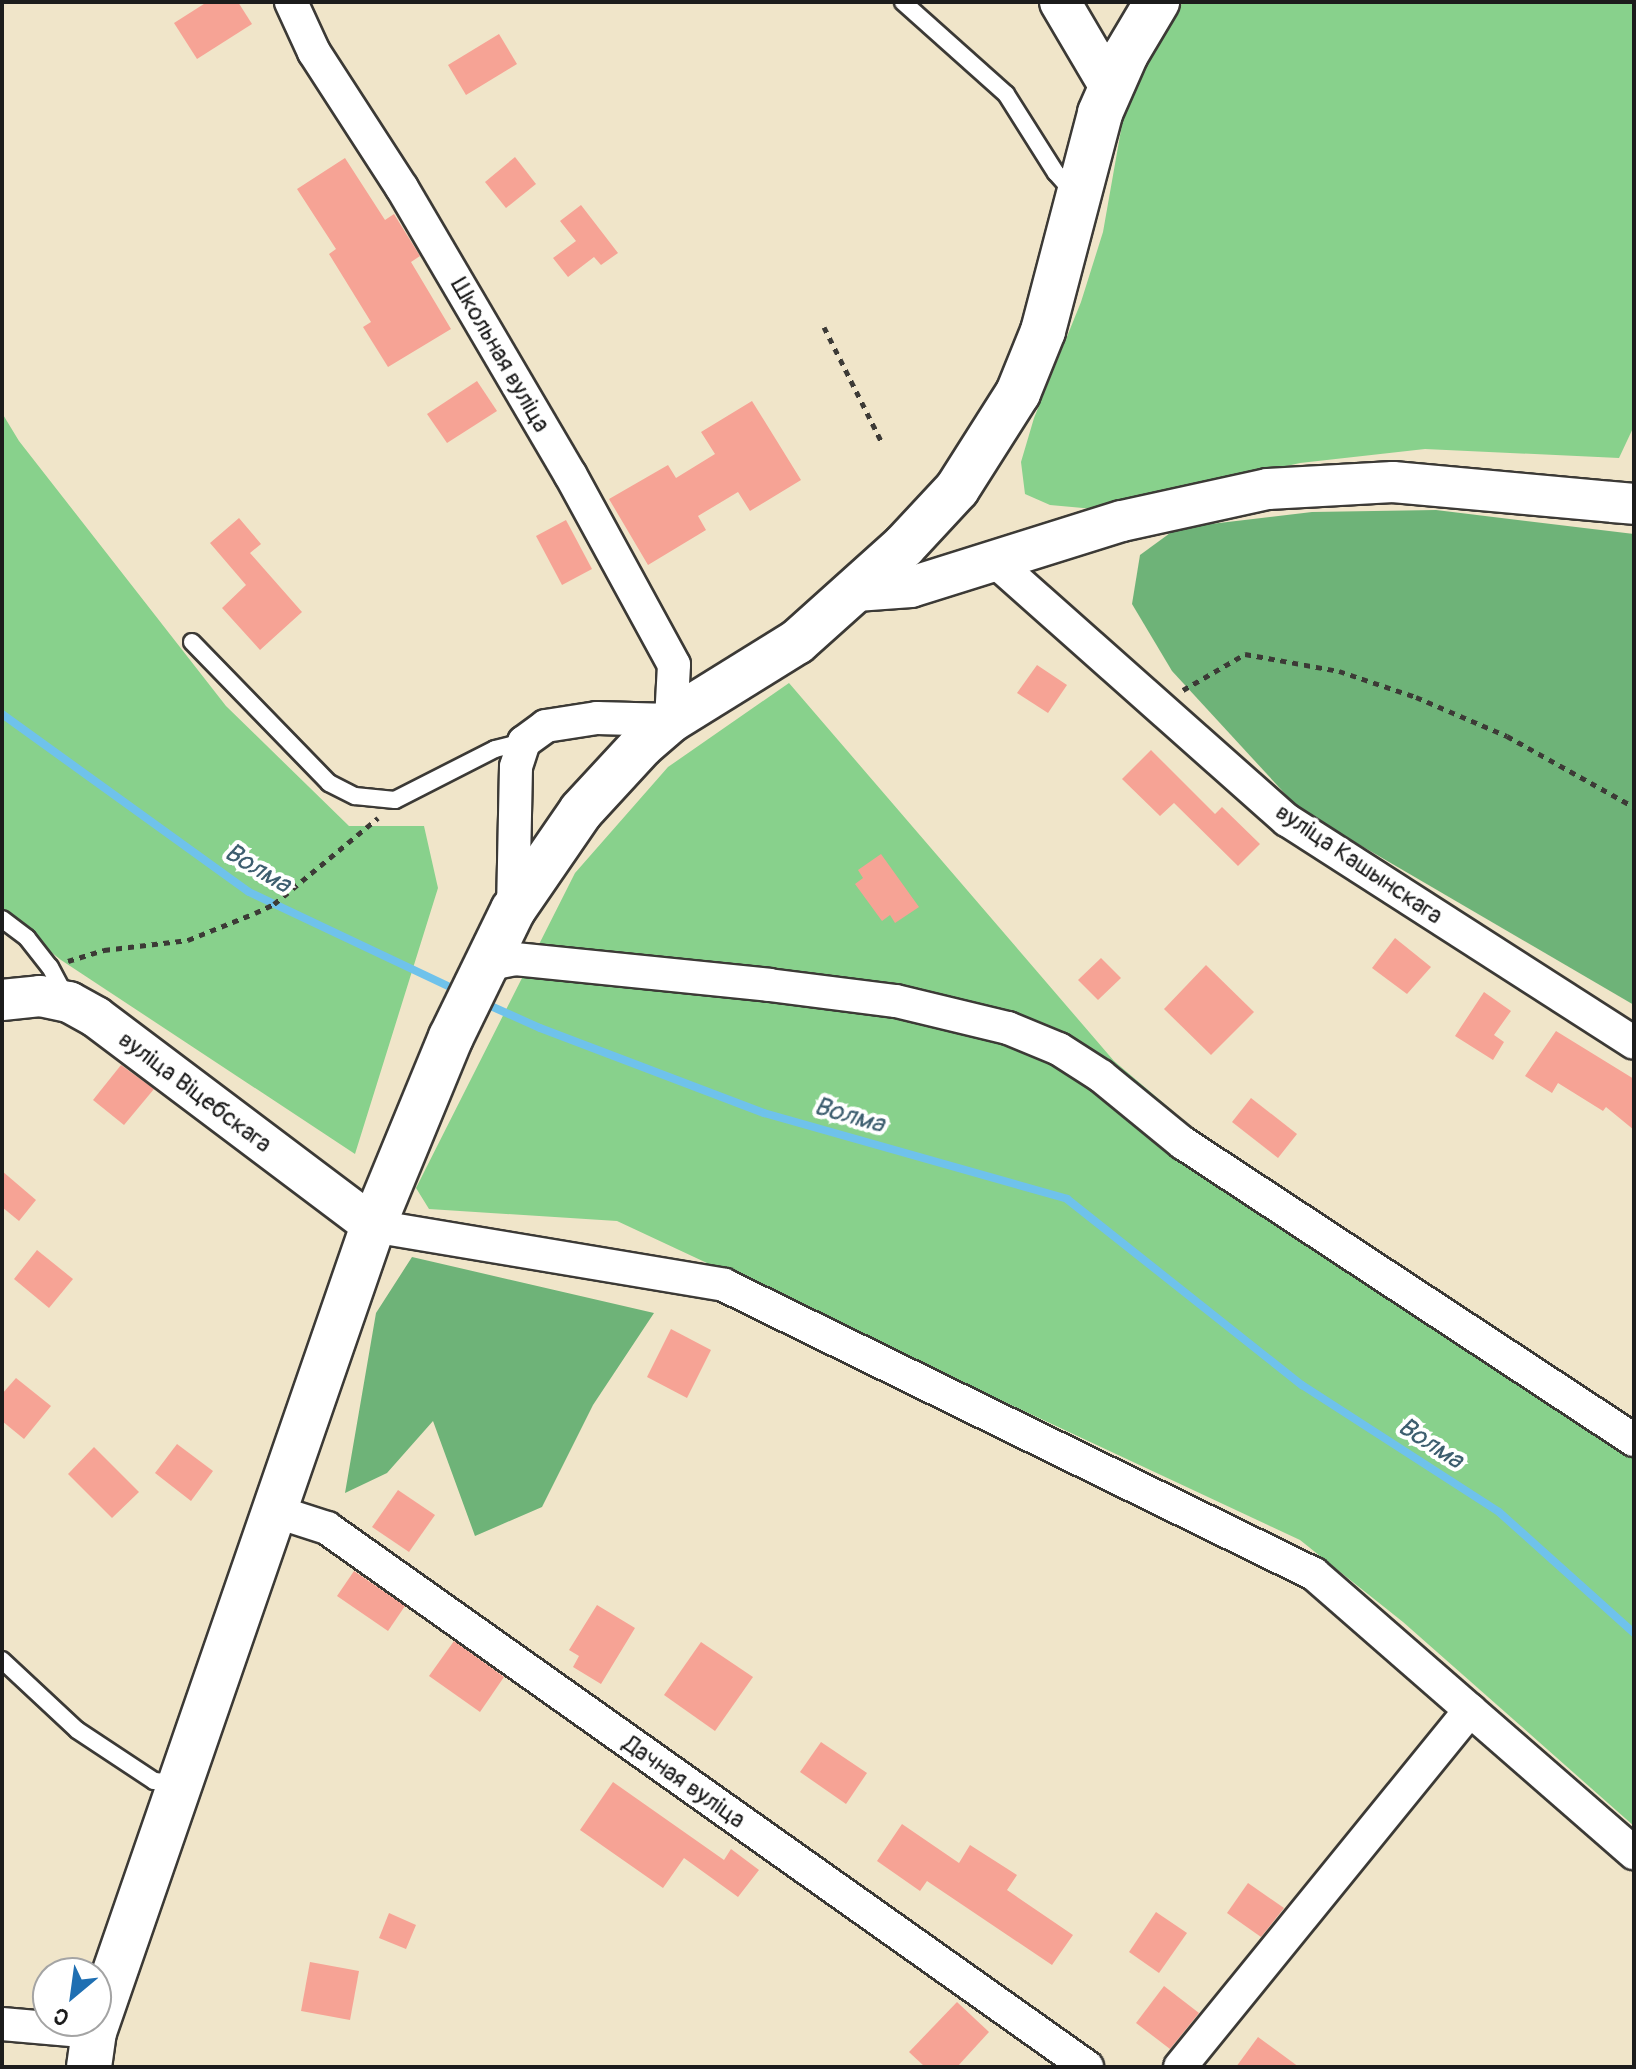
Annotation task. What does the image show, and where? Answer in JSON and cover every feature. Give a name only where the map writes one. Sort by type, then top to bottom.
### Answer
[{"type":"main road","points":[[92,2050],[179,1783],[373,1226],[451,1037],[513,910],[581,811],[619,766],[671,720],[797,642],[856,591],[957,489],[1018,393],[1043,331],[1076,195],[1110,87],[1157,2]]},
{"type":"street","name":"Школьная вуліца","points":[[291,2],[314,52],[402,188],[570,474],[674,665]]},
{"type":"street","points":[[1060,2],[1110,87]]},
{"type":"street","points":[[856,591],[911,587],[1122,521],[1268,489],[1393,482],[1634,504]]},
{"type":"street","name":"вуліца Кашынскага","points":[[996,562],[1287,820],[1634,1043]]},
{"type":"street","points":[[513,910],[516,767],[524,742],[546,726],[597,718],[671,720],[674,665],[729,684]]},
{"type":"street","points":[[485,965],[515,959],[896,1001],[1021,1033],[1059,1049],[1101,1076],[1183,1143],[1634,1440]]},
{"type":"street","name":"вуліца Віцебскага","points":[[2,1000],[40,996],[69,1002],[126,1039],[373,1226]]},
{"type":"street","points":[[373,1226],[724,1285],[1314,1574],[1634,1853]]},
{"type":"street","name":"Дачная вуліца","points":[[274,1511],[327,1528],[1087,2067]]},
{"type":"street","points":[[1180,2067],[1470,1710]]},
{"type":"street","points":[[2,2024],[92,2050]]},
{"type":"lane","points":[[903,2],[1006,94],[1056,173],[1076,195]]},
{"type":"lane","points":[[192,642],[329,783],[355,796],[395,800],[495,749],[524,742]]},
{"type":"lane","points":[[2,919],[27,938],[50,967],[69,1002]]},
{"type":"lane","points":[[2,1660],[77,1730],[154,1781],[179,1783]]},
{"type":"path","points":[[824,327],[882,443]]},
{"type":"path","points":[[1157,704],[1245,654],[1339,671],[1416,697],[1507,736],[1634,807]]},
{"type":"path","points":[[50,967],[104,950],[188,940],[274,904],[395,800]]},
{"type":"green space","points":[[1183,2],[1634,2],[1634,426],[1619,458],[1425,449],[1300,463],[1094,509],[1050,505],[1025,494],[1021,462],[1034,418],[1081,302],[1103,232],[1124,113],[1160,37]]},
{"type":"green space","points":[[2,413],[19,441],[226,706],[349,826],[424,826],[438,888],[355,1154],[61,960],[2,913]]},
{"type":"green space","points":[[1436,510],[1634,534],[1634,1005],[1300,810],[1172,671],[1132,604],[1140,555],[1177,528],[1312,512]]},
{"type":"green space","points":[[789,683],[1114,1061],[1301,1220],[1634,1455],[1634,1826],[1403,1622],[1300,1540],[617,1221],[429,1209],[416,1188],[575,873],[668,767]]},
{"type":"green space","points":[[412,1257],[654,1313],[593,1405],[542,1507],[475,1536],[433,1421],[387,1473],[345,1493],[376,1313]]},
{"type":"building","points":[[207,2],[238,2],[252,24],[197,59],[174,23]]},
{"type":"building","points":[[499,34],[517,64],[466,95],[448,65]]},
{"type":"building","points":[[515,157],[536,184],[506,208],[485,182]]},
{"type":"building","points":[[345,158],[385,220],[394,214],[420,256],[411,262],[451,329],[388,367],[363,327],[371,322],[329,254],[336,249],[297,189]]},
{"type":"building","points":[[581,205],[618,253],[601,265],[594,257],[568,277],[553,258],[576,241],[560,221]]},
{"type":"building","points":[[477,381],[497,411],[447,443],[427,414]]},
{"type":"building","points":[[752,401],[801,480],[750,511],[738,492],[698,516],[706,530],[648,565],[609,499],[668,465],[676,478],[715,454],[701,432]]},
{"type":"building","points":[[239,518],[261,544],[250,553],[302,612],[260,650],[222,608],[246,585],[210,543]]},
{"type":"building","points":[[566,520],[592,569],[562,585],[536,536]]},
{"type":"building","points":[[1037,665],[1067,685],[1048,713],[1017,693]]},
{"type":"building","points":[[1151,750],[1215,814],[1222,807],[1260,844],[1238,866],[1174,803],[1160,816],[1122,779]]},
{"type":"building","points":[[881,854],[919,907],[895,923],[890,915],[882,921],[855,884],[863,878],[858,870]]},
{"type":"building","points":[[1395,938],[1431,967],[1407,994],[1372,968]]},
{"type":"building","points":[[1101,958],[1121,978],[1098,1000],[1078,980]]},
{"type":"building","points":[[1206,965],[1254,1012],[1211,1055],[1164,1009]]},
{"type":"building","points":[[1484,992],[1511,1011],[1494,1035],[1504,1042],[1493,1060],[1455,1036]]},
{"type":"building","points":[[1556,1031],[1634,1079],[1634,1130],[1606,1107],[1603,1111],[1558,1083],[1552,1093],[1525,1076]]},
{"type":"building","points":[[121,1065],[154,1089],[124,1125],[93,1100]]},
{"type":"building","points":[[1251,1098],[1297,1134],[1278,1158],[1232,1122]]},
{"type":"building","points":[[2,1171],[36,1200],[19,1221],[2,1207]]},
{"type":"building","points":[[37,1250],[73,1279],[49,1308],[14,1279]]},
{"type":"building","points":[[671,1329],[711,1350],[687,1398],[647,1377]]},
{"type":"building","points":[[16,1378],[51,1406],[24,1439],[2,1421],[2,1394]]},
{"type":"building","points":[[177,1444],[213,1471],[191,1501],[155,1473]]},
{"type":"building","points":[[94,1447],[139,1492],[112,1518],[68,1474]]},
{"type":"building","points":[[398,1490],[435,1515],[409,1552],[372,1527]]},
{"type":"building","points":[[354,1571],[405,1606],[388,1631],[337,1596]]},
{"type":"building","points":[[597,1605],[635,1628],[601,1684],[573,1667],[579,1656],[569,1650]]},
{"type":"building","points":[[454,1641],[504,1677],[480,1712],[429,1676]]},
{"type":"building","points":[[701,1642],[753,1677],[715,1731],[664,1695]]},
{"type":"building","points":[[821,1742],[867,1773],[846,1804],[800,1772]]},
{"type":"building","points":[[613,1782],[724,1860],[731,1849],[759,1870],[738,1897],[684,1858],[663,1888],[580,1830]]},
{"type":"building","points":[[902,1824],[959,1863],[970,1845],[1017,1875],[1007,1890],[1073,1935],[1052,1965],[927,1881],[920,1891],[877,1861]]},
{"type":"building","points":[[1248,1883],[1284,1908],[1261,1937],[1227,1913]]},
{"type":"building","points":[[1156,1912],[1187,1933],[1159,1973],[1129,1952]]},
{"type":"building","points":[[389,1913],[416,1925],[406,1949],[379,1938]]},
{"type":"building","points":[[310,1962],[359,1971],[350,2020],[301,2011]]},
{"type":"building","points":[[1164,1986],[1199,2013],[1170,2049],[1136,2023]]},
{"type":"building","points":[[957,2002],[989,2032],[957,2067],[925,2067],[909,2052]]},
{"type":"building","points":[[1258,2037],[1299,2067],[1236,2067]]},
{"type":"waterway","name":"Волма","points":[[2,714],[249,892],[461,992]]},
{"type":"waterway","name":"Волма","points":[[484,1003],[540,1028],[764,1113],[1067,1199],[1302,1385],[1499,1512],[1634,1633]]}]
